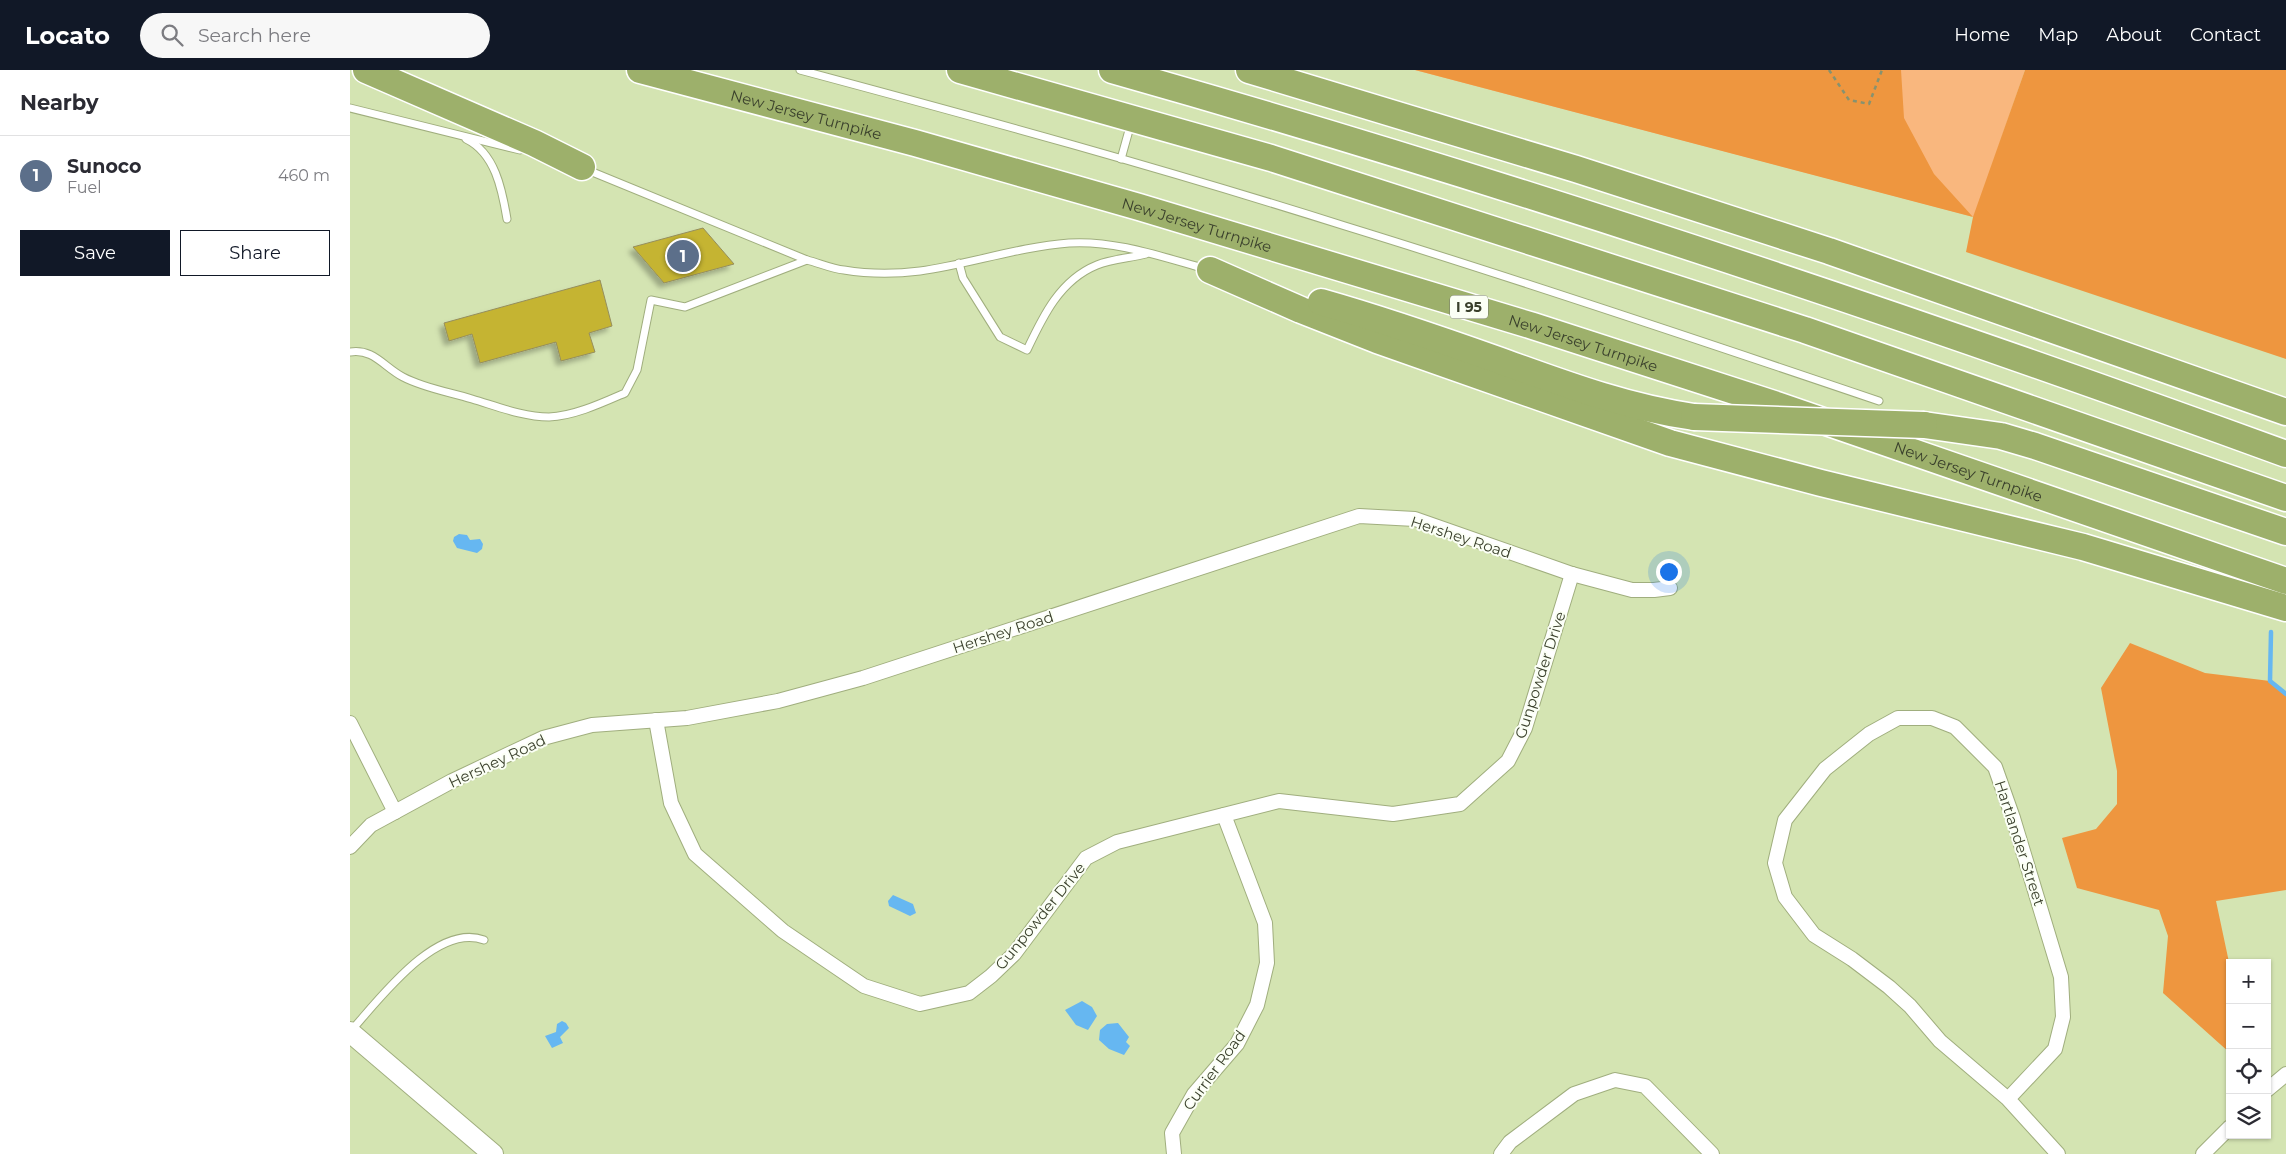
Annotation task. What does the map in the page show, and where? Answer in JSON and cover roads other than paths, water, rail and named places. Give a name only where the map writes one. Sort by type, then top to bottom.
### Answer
[{"type":"highway","points":[[366,70],[534,143],[582,168]]},
{"type":"highway","name":"New Jersey Turnpike","points":[[640,70],[952,153],[1533,326],[1780,406],[2286,581]]},
{"type":"highway","points":[[960,70],[1270,158],[1805,330],[2286,498]]},
{"type":"highway","points":[[1112,70],[1576,210],[2037,364],[2286,454]]},
{"type":"highway","points":[[1249,70],[1567,166],[1829,252],[2286,412]]},
{"type":"highway","points":[[1210,270],[1377,318],[1604,398],[1663,413],[1694,417],[1924,425],[2001,436],[2286,532]]},
{"type":"highway","points":[[1210,270],[1301,310],[1378,340],[1670,443],[1821,483],[2083,546],[2286,608]]},
{"type":"street","name":"Hershey Road","points":[[350,847],[371,825],[452,782],[543,738],[592,725],[687,718],[778,701],[863,678],[1359,516],[1415,519],[1572,574],[1632,590],[1670,588]]},
{"type":"street","name":"Gunpowder Drive","points":[[656,720],[671,803],[695,854],[783,931],[864,986],[920,1004],[969,993],[992,976],[1014,954],[1086,858],[1117,842],[1279,801],[1393,814],[1460,804],[1508,761],[1525,728],[1572,574]]},
{"type":"street","name":"Hartlander Street","points":[[2008,1099],[2055,1049],[2063,1017],[2061,977],[2021,844],[1995,767],[1955,727],[1932,718],[1898,718],[1869,734],[1825,769],[1785,820],[1774,864],[1785,897],[1814,935],[1852,959],[1889,987],[1910,1006],[1940,1041],[2008,1099],[2058,1154]]},
{"type":"street","points":[[350,723],[395,812]]},
{"type":"street","name":"Currier Road","points":[[1174,1154],[1172,1133],[1194,1094],[1237,1044],[1257,1005],[1267,963],[1265,923],[1224,815]]},
{"type":"street","points":[[350,1032],[493,1154]]},
{"type":"street","points":[[2271,1087],[2286,1074]]},
{"type":"street","points":[[1501,1154],[1510,1142],[1574,1094],[1615,1080],[1644,1086],[1712,1154]]},
{"type":"street","points":[[2203,1154],[2226,1131]]},
{"type":"lane","points":[[800,70],[1120,158],[1521,281],[1879,401]]},
{"type":"lane","points":[[350,108],[532,153]]},
{"type":"lane","points":[[1120,158],[1132,118]]},
{"type":"lane","points":[[452,132],[476,144],[487,156],[496,173],[508,219]]},
{"type":"lane","points":[[541,156],[582,168],[807,260],[843,270],[883,273],[918,271],[1039,246],[1070,243],[1102,244],[1149,253],[1210,270]]},
{"type":"lane","points":[[960,263],[963,278],[1000,337],[1027,350],[1043,316],[1070,280],[1097,264],[1149,253]]},
{"type":"lane","points":[[350,352],[360,350],[375,356],[402,377],[423,385],[526,414],[550,417],[576,411],[625,393],[636,370],[651,300],[685,307],[807,260]]},
{"type":"lane","points":[[350,1032],[424,955],[440,945],[462,938],[473,936],[484,940]]},
{"type":"water","points":[[459,534],[467,535],[470,540],[480,539],[483,544],[482,549],[477,553],[457,548],[453,541],[454,537]]},
{"type":"water","points":[[893,895],[913,904],[916,913],[910,916],[889,906],[888,901]]},
{"type":"water","points":[[1082,1001],[1092,1007],[1097,1016],[1088,1030],[1076,1025],[1065,1010]]},
{"type":"water","points":[[562,1021],[569,1028],[560,1037],[563,1043],[552,1048],[545,1036],[556,1032],[557,1024]]},
{"type":"water","points":[[1118,1023],[1129,1037],[1126,1042],[1130,1046],[1124,1055],[1109,1049],[1099,1040],[1100,1030],[1107,1024]]},
{"type":"waterway","points":[[2271,632],[2270,681],[2286,694]]},
{"type":"place","name":"Sunoco","points":[[683,256]]}]
